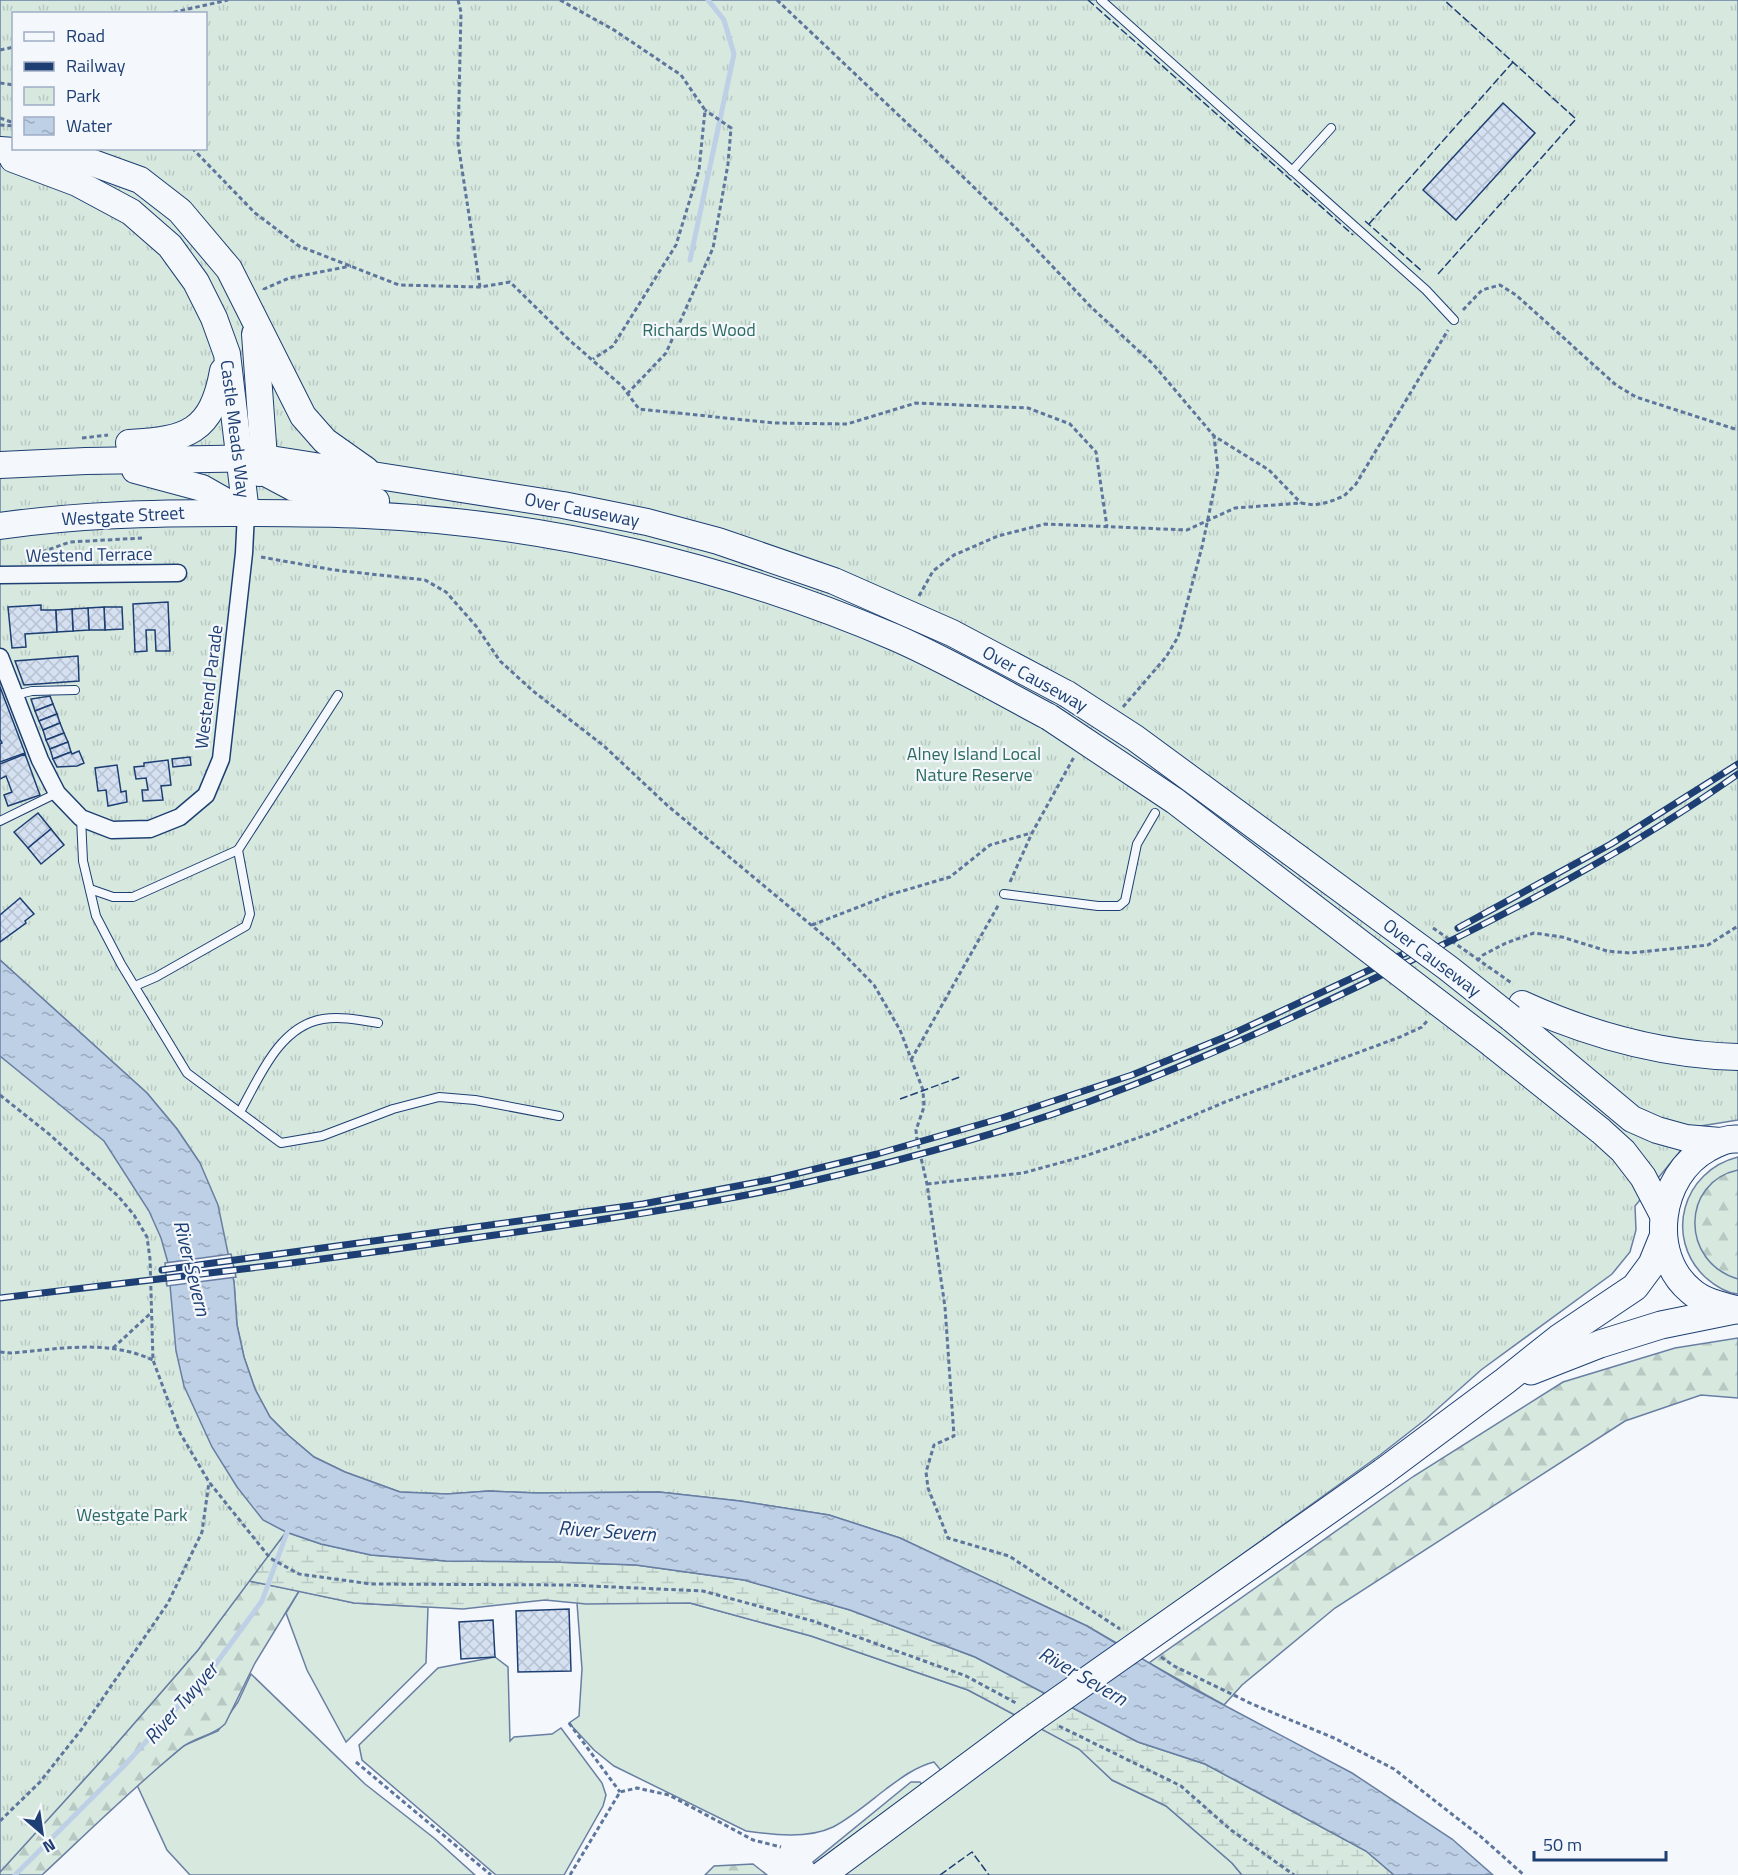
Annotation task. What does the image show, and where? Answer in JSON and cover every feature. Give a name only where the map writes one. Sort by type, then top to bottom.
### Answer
[{"type":"highway","points":[[822,1875],[1028,1722],[1383,1472],[1559,1338],[1635,1287],[1652,1264],[1664,1227],[1668,1197],[1678,1177],[1688,1163],[1702,1151],[1732,1139]]},
{"type":"highway","points":[[1664,1227],[1670,1264],[1679,1279],[1692,1293],[1710,1302],[1738,1310]]},
{"type":"highway","points":[[1505,1381],[1611,1341],[1661,1325],[1738,1310]]},
{"type":"main road","name":"Castle Meads Way","points":[[0,152],[71,155],[140,180],[180,211],[260,306],[296,404],[303,416],[325,441],[371,474]]},
{"type":"main road","name":"Castle Meads Way","points":[[0,152],[78,183],[131,212],[170,246],[196,282],[214,318],[227,354],[246,513]]},
{"type":"main road","name":"Castle Meads Way","points":[[246,513],[262,464],[260,306]]},
{"type":"main road","points":[[51,462],[70,452],[128,443],[162,442],[196,427],[206,419],[214,403],[227,354]]},
{"type":"main road","points":[[81,450],[144,472],[201,488],[246,513]]},
{"type":"main road","points":[[0,465],[51,462],[81,450],[238,458]]},
{"type":"main road","name":"Over Causeway","points":[[238,458],[262,464],[371,474],[563,505],[647,522],[718,541],[834,581],[908,613],[952,633],[1067,694],[1135,738],[1448,968],[1487,985],[1516,1011]]},
{"type":"main road","points":[[262,464],[294,488],[470,516],[503,528]]},
{"type":"main road","name":"Over Causeway","points":[[246,513],[367,515],[503,528],[558,536],[657,557],[795,599],[896,638],[944,661],[1049,717],[1175,801],[1492,1044],[1623,1151],[1643,1177],[1664,1227]]},
{"type":"main road","name":"Westgate Street","points":[[0,526],[89,516],[246,513]]},
{"type":"main road","points":[[896,638],[908,613]]},
{"type":"main road","points":[[1516,1011],[1558,1020],[1631,1043],[1704,1056],[1738,1057]]},
{"type":"main road","points":[[1516,1011],[1632,1119],[1657,1130],[1686,1138],[1732,1139]]},
{"type":"street","name":"Westend Parade","points":[[0,657],[40,759],[57,793],[81,818],[112,830],[150,829],[180,818],[206,795],[221,759],[244,553],[246,513]]},
{"type":"street","name":"Westend Terrace","points":[[0,575],[178,573]]},
{"type":"lane","points":[[1101,0],[1426,290],[1454,320]]},
{"type":"lane","points":[[1292,171],[1331,128]]},
{"type":"lane","points":[[15,695],[32,691],[75,690]]},
{"type":"lane","points":[[90,889],[113,897],[133,897],[238,850],[338,695]]},
{"type":"lane","points":[[0,821],[57,793]]},
{"type":"lane","points":[[1004,894],[1098,906],[1119,906],[1125,901],[1137,844],[1155,813]]},
{"type":"lane","points":[[81,818],[83,861],[96,916],[187,1073],[281,1143],[322,1136],[393,1109],[439,1097],[475,1100],[559,1116]]},
{"type":"lane","points":[[135,986],[156,977],[246,926],[250,914],[238,850]]},
{"type":"lane","points":[[240,1112],[279,1046],[301,1027],[322,1019],[346,1018],[378,1023]]},
{"type":"path","points":[[175,12],[228,0]]},
{"type":"path","points":[[458,0],[461,12],[458,143],[480,287]]},
{"type":"path","points":[[560,0],[614,30],[681,75],[705,110],[730,128],[728,164],[713,248],[666,353],[627,394]]},
{"type":"path","points":[[777,0],[1017,229],[1091,307],[1153,364],[1214,436],[1269,470],[1301,503]]},
{"type":"path","points":[[592,360],[613,346],[676,245],[699,170],[705,110]]},
{"type":"path","points":[[194,150],[255,213],[299,246],[399,285],[480,287],[510,282],[622,386],[639,409],[774,423],[847,424],[916,403],[1028,408],[1070,424],[1096,452],[1107,527]]},
{"type":"path","points":[[260,306],[264,289],[289,278],[353,266]]},
{"type":"path","points":[[908,613],[933,571],[954,555],[998,536],[1046,524],[1187,530],[1235,508],[1301,503],[1314,505],[1344,496],[1356,484],[1454,320],[1482,290],[1500,285],[1516,295],[1617,385],[1636,397],[1738,430]]},
{"type":"path","points":[[81,450],[116,435]]},
{"type":"path","points":[[1121,708],[1166,657],[1178,637],[1200,557],[1218,471],[1214,436]]},
{"type":"path","points":[[20,559],[70,542],[147,537]]},
{"type":"path","points":[[244,553],[300,565],[425,580],[446,592],[476,626],[500,661],[533,691],[604,746],[668,806],[834,944],[874,985],[900,1030],[923,1090],[924,1107],[916,1130],[927,1184],[945,1307],[954,1436],[934,1445],[926,1472],[928,1488],[948,1538],[1009,1556],[1129,1635]]},
{"type":"path","points":[[911,1060],[1004,894],[1032,832],[1076,755]]},
{"type":"path","points":[[812,926],[892,894],[950,877],[990,845],[1032,832]]},
{"type":"path","points":[[1475,964],[1483,955],[1506,943],[1534,933],[1562,937],[1607,951],[1630,952],[1708,945],[1738,926]]},
{"type":"path","points":[[927,1184],[1023,1173],[1085,1156],[1152,1133],[1225,1102],[1400,1037],[1422,1027],[1430,1018]]},
{"type":"path","points":[[0,1095],[49,1134],[118,1196],[134,1215],[147,1237],[150,1259],[153,1360],[180,1433],[209,1482],[270,1558],[279,1564],[300,1574],[371,1584],[569,1584],[703,1591],[813,1621],[966,1676],[1017,1704]]},
{"type":"path","points":[[113,1348],[151,1313]]},
{"type":"path","points":[[0,1352],[87,1346],[134,1351],[153,1360]]},
{"type":"path","points":[[0,1821],[40,1782],[81,1730],[168,1603],[201,1532],[209,1482]]},
{"type":"path","points":[[1156,1653],[1174,1666],[1252,1704],[1334,1738],[1394,1769],[1480,1836],[1524,1875]]},
{"type":"path","points":[[569,1723],[620,1792]]},
{"type":"path","points":[[1059,1726],[1181,1786],[1231,1830],[1294,1875]]},
{"type":"path","points":[[356,1762],[491,1875]]},
{"type":"path","points":[[570,1875],[620,1792],[637,1788],[669,1795],[753,1840],[782,1846]]},
{"type":"green space","name":"Alney Island Local Nature Reserve","points":[[0,0],[1738,0],[1738,1120],[1701,1126],[1635,1206],[1636,1230],[1630,1252],[1612,1274],[1481,1370],[1426,1419],[1380,1455],[1118,1644],[1087,1626],[900,1538],[829,1515],[740,1501],[659,1492],[489,1491],[447,1494],[400,1492],[345,1472],[314,1457],[270,1417],[255,1389],[244,1357],[237,1325],[234,1282],[200,1163],[177,1129],[147,1093],[0,960]]},
{"type":"green space","name":"Westgate Park","points":[[0,1016],[143,1141],[303,1500],[286,1532],[198,1650],[0,1872]]},
{"type":"green space","points":[[1738,1157],[1738,1294],[1712,1283],[1692,1261],[1685,1244],[1683,1226],[1685,1208],[1692,1191],[1703,1176],[1719,1165]]},
{"type":"green space","points":[[1738,1170],[1738,1279],[1719,1270],[1706,1256],[1697,1240],[1695,1223],[1698,1205],[1706,1190],[1719,1177]]},
{"type":"green space","points":[[1738,1338],[1738,1398],[1701,1395],[1625,1421],[1335,1608],[1242,1685],[1224,1705],[1149,1663],[1414,1476],[1563,1382],[1675,1348]]},
{"type":"green space","points":[[286,1532],[321,1544],[371,1555],[446,1561],[636,1565],[744,1580],[850,1610],[975,1657],[1138,1742],[1205,1764],[1366,1851],[1394,1875],[1242,1875],[1232,1863],[1166,1806],[1112,1780],[1079,1749],[968,1690],[811,1636],[690,1603],[586,1604],[545,1600],[463,1609],[354,1603],[249,1581]]},
{"type":"green space","points":[[249,1581],[299,1591],[255,1663],[225,1724],[181,1748],[42,1875],[0,1875],[0,1872],[198,1650]]},
{"type":"green space","points":[[299,1591],[354,1603],[428,1607],[426,1663],[346,1742],[307,1670],[286,1613]]},
{"type":"green space","points":[[577,1603],[690,1603],[811,1636],[968,1690],[1079,1749],[1112,1780],[1166,1806],[1232,1863],[1242,1875],[817,1875],[820,1873],[813,1862],[911,1782],[920,1782],[930,1795],[949,1780],[934,1762],[908,1773],[847,1819],[823,1831],[790,1835],[746,1831],[614,1766],[594,1750],[569,1723],[579,1716],[582,1669]]},
{"type":"green space","points":[[495,1657],[508,1667],[510,1741],[514,1737],[552,1734],[561,1728],[602,1783],[606,1795],[603,1806],[564,1875],[496,1875],[362,1760],[359,1745],[438,1668]]},
{"type":"green space","points":[[251,1674],[365,1784],[434,1838],[475,1875],[190,1875],[167,1850],[137,1785],[185,1745],[218,1731],[238,1702]]},
{"type":"green space","points":[[753,1864],[767,1875],[705,1875],[714,1866]]},
{"type":"water","name":"River Severn","points":[[0,960],[147,1093],[177,1129],[200,1163],[218,1205],[234,1282],[237,1325],[244,1357],[255,1389],[270,1417],[314,1457],[345,1472],[400,1492],[447,1494],[489,1491],[659,1492],[740,1501],[829,1515],[900,1538],[1087,1626],[1188,1686],[1352,1773],[1452,1839],[1493,1875],[1394,1875],[1366,1851],[1205,1764],[1138,1742],[975,1657],[850,1610],[744,1580],[636,1565],[446,1561],[371,1555],[321,1544],[286,1532],[263,1520],[237,1487],[212,1447],[184,1386],[176,1351],[168,1263],[161,1238],[149,1211],[104,1141],[0,1056]]},
{"type":"pier","points":[[231,1254],[236,1277],[167,1286],[165,1263]]},
{"type":"building","points":[[1503,103],[1535,133],[1456,220],[1423,190]]},
{"type":"building","points":[[168,602],[170,651],[156,651],[155,630],[146,630],[147,651],[135,652],[133,604]]},
{"type":"building","points":[[41,605],[41,610],[56,610],[57,632],[25,634],[26,647],[12,648],[8,607]]},
{"type":"building","points":[[104,607],[122,607],[123,629],[105,630]]},
{"type":"building","points":[[104,607],[105,630],[89,630],[88,608]]},
{"type":"building","points":[[88,608],[89,630],[73,631],[72,609]]},
{"type":"building","points":[[72,609],[73,631],[57,632],[56,610]]},
{"type":"building","points":[[78,656],[79,681],[24,685],[15,661]]},
{"type":"building","points":[[0,687],[25,753],[0,762],[0,744],[2,743],[0,739]]},
{"type":"building","points":[[50,696],[53,704],[35,711],[31,699]]},
{"type":"building","points":[[53,704],[57,714],[39,721],[35,711]]},
{"type":"building","points":[[57,714],[60,723],[43,730],[39,721]]},
{"type":"building","points":[[60,723],[64,733],[46,740],[43,730]]},
{"type":"building","points":[[64,733],[68,742],[50,749],[46,740]]},
{"type":"building","points":[[68,742],[71,752],[53,759],[50,749]]},
{"type":"building","points":[[79,751],[84,763],[77,766],[57,767],[53,759],[71,752],[72,754]]},
{"type":"building","points":[[25,754],[40,795],[8,806],[4,795],[12,792],[6,776],[0,779],[0,764]]},
{"type":"building","points":[[190,757],[191,765],[173,767],[172,759]]},
{"type":"building","points":[[168,760],[171,785],[161,786],[163,800],[143,801],[142,790],[148,790],[146,778],[136,779],[134,767],[144,766],[144,763]]},
{"type":"building","points":[[117,765],[121,792],[126,791],[127,802],[108,806],[106,790],[98,791],[95,768]]},
{"type":"building","points":[[38,813],[51,829],[28,848],[14,832]]},
{"type":"building","points":[[51,829],[64,845],[41,864],[28,848]]},
{"type":"building","points":[[20,898],[34,914],[25,921],[26,923],[0,942],[0,915]]},
{"type":"building","points":[[569,1609],[571,1671],[518,1672],[516,1611]]},
{"type":"building","points":[[493,1620],[495,1657],[461,1659],[459,1622]]},
{"type":"waterway","points":[[690,260],[734,54],[724,20],[708,0]]},
{"type":"waterway","name":"River Twyver","points":[[15,1875],[123,1767],[212,1669],[262,1601],[289,1527]]},
{"type":"railway","points":[[1458,928],[1611,844],[1738,764]]},
{"type":"railway","points":[[0,1298],[310,1261],[636,1214],[777,1189],[856,1171],[973,1139],[1131,1086],[1217,1051],[1343,994],[1586,870],[1663,824],[1738,774]]},
{"type":"railway","points":[[162,1270],[643,1204],[774,1179],[877,1154],[1002,1118],[1132,1075],[1230,1035],[1423,945]]},
{"type":"fence","points":[[1088,0],[1353,235]]},
{"type":"fence","points":[[1438,274],[1576,119],[1444,0]]},
{"type":"fence","points":[[1369,224],[1513,62]]},
{"type":"fence","points":[[1365,221],[1423,272]]},
{"type":"fence","points":[[900,1099],[960,1077]]},
{"type":"fence","points":[[940,1875],[972,1852],[989,1875]]},
{"type":"park label","name":"Richards Wood","points":[[699,330]]}]
